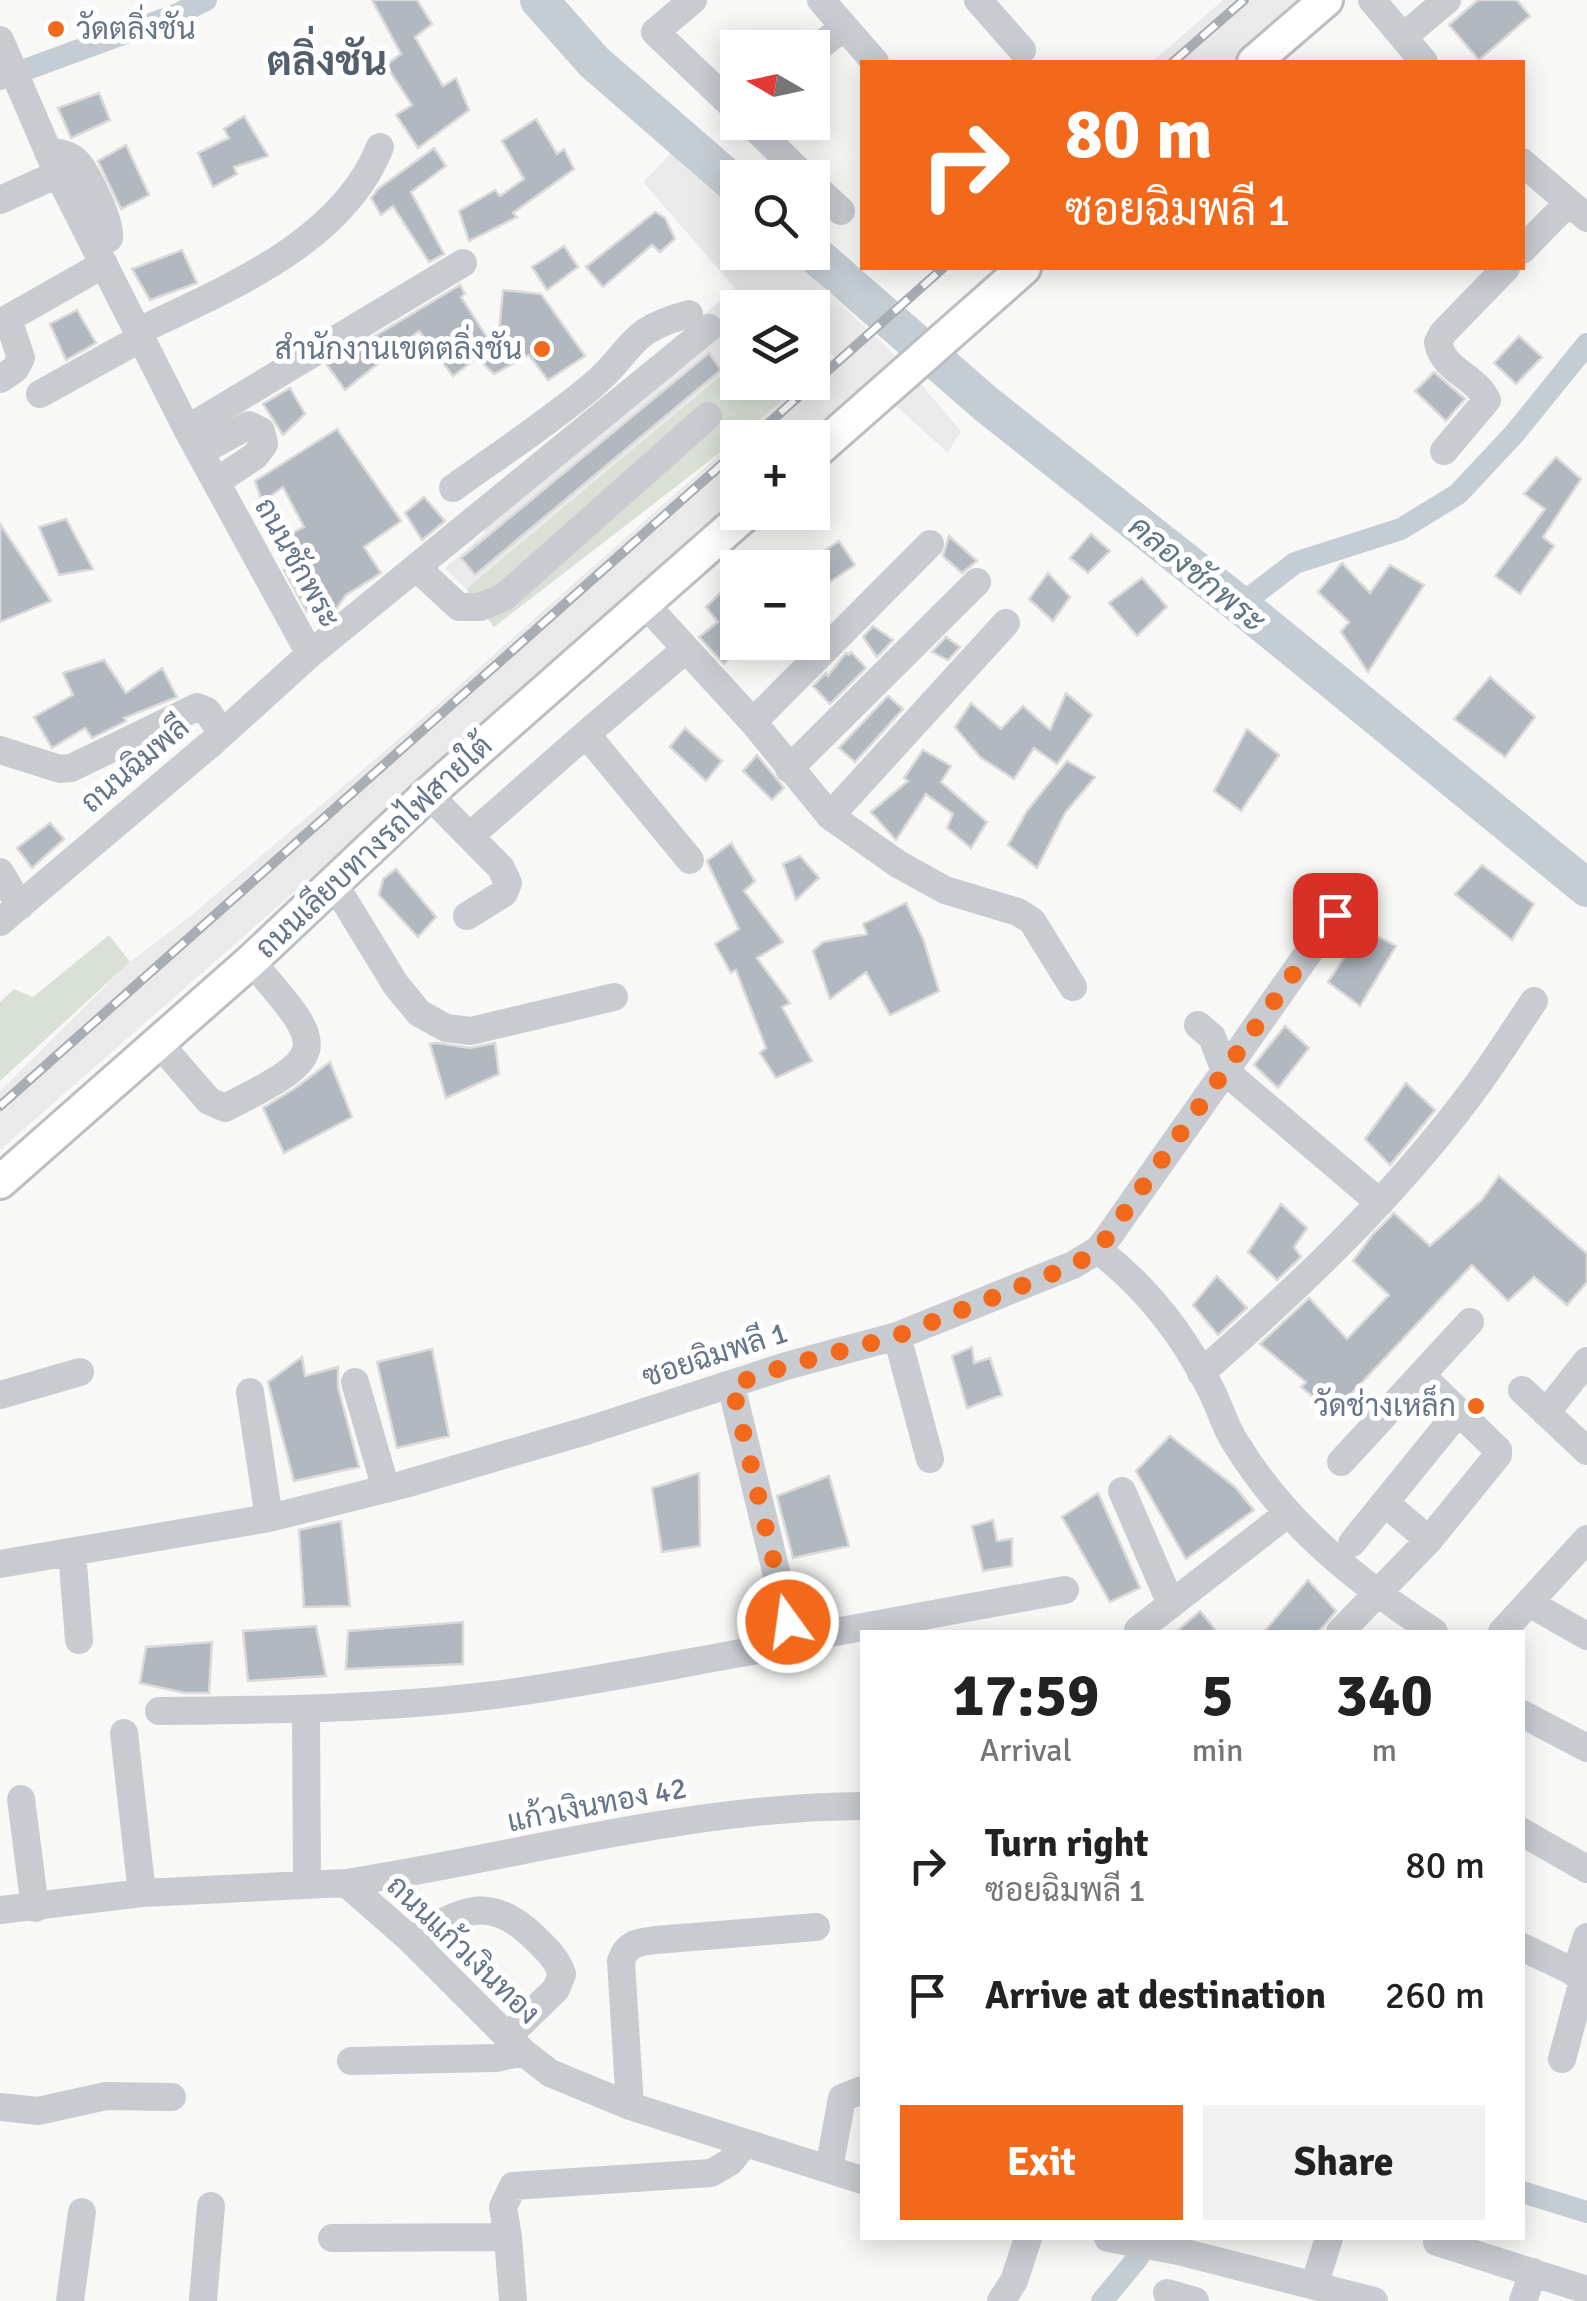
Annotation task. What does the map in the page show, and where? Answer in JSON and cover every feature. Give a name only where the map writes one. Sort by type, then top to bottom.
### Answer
[{"type":"main road","points":[[1256,60],[1326,0]]},
{"type":"main road","points":[[830,439],[1022,270]]},
{"type":"main road","name":"ถนนเลียบทางรถไฟสายใต้","points":[[0,1182],[250,960],[428,794],[728,530]]},
{"type":"street","points":[[693,0],[655,32],[720,95]]},
{"type":"street","points":[[821,0],[873,60]]},
{"type":"street","points":[[978,0],[1022,50]]},
{"type":"street","points":[[1372,0],[1422,60]]},
{"type":"street","points":[[1403,38],[1447,0]]},
{"type":"street","points":[[830,38],[844,27]]},
{"type":"street","name":"ถนนชักพระ","points":[[2,44],[53,164],[194,441],[310,654],[417,568],[699,321],[657,322],[638,335],[590,388],[453,488]]},
{"type":"street","points":[[767,140],[788,160]]},
{"type":"street","points":[[40,394],[141,334],[246,279],[320,228],[354,196],[380,147]]},
{"type":"street","points":[[0,200],[53,164]]},
{"type":"street","points":[[1525,165],[1578,210],[1525,248]]},
{"type":"street","points":[[830,201],[841,211]]},
{"type":"street","points":[[0,379],[15,369],[21,358],[4,321],[100,256]]},
{"type":"street","points":[[194,441],[463,262]]},
{"type":"street","points":[[1444,451],[1486,400],[1482,390],[1444,361],[1438,342],[1443,332],[1504,270]]},
{"type":"street","points":[[417,568],[459,607],[480,607],[504,597],[708,416]]},
{"type":"street","points":[[194,441],[249,425],[261,432],[264,444],[255,456],[216,482]]},
{"type":"street","points":[[753,722],[930,544]]},
{"type":"street","points":[[790,769],[977,582]]},
{"type":"street","points":[[648,602],[830,816],[898,864],[945,890],[1018,912],[1032,921],[1074,987]]},
{"type":"street","points":[[830,816],[1006,622]]},
{"type":"street","points":[[470,836],[685,650]]},
{"type":"street","name":"ถนนฉิมพลี","points":[[10,914],[310,654]]},
{"type":"street","points":[[0,750],[60,770],[72,768],[197,707],[208,711],[222,733]]},
{"type":"street","points":[[586,734],[690,860]]},
{"type":"street","points":[[428,794],[501,868],[508,883],[504,893],[466,916]]},
{"type":"street","points":[[0,872],[10,914]]},
{"type":"street","points":[[333,882],[396,985],[419,1013],[446,1028],[471,1031],[614,996]]},
{"type":"street","name":"ซอยฉิมพลี 1","points":[[0,1564],[269,1518],[386,1489],[786,1366],[897,1336],[1074,1265],[1098,1250],[1335,915]]},
{"type":"street","points":[[157,1041],[209,1101],[226,1108],[280,1081],[302,1062],[308,1041],[300,1021],[250,960]]},
{"type":"street","points":[[1201,1372],[1315,1270],[1380,1203],[1469,1097],[1534,1000]]},
{"type":"street","points":[[1198,1026],[1212,1037],[1225,1072],[1380,1203]]},
{"type":"street","points":[[1098,1250],[1124,1270],[1162,1311],[1201,1372],[1233,1439],[1287,1514],[1378,1596],[1431,1630]]},
{"type":"street","points":[[1342,1462],[1470,1322]]},
{"type":"street","points":[[897,1336],[930,1459]]},
{"type":"street","points":[[1546,1413],[1587,1362]]},
{"type":"street","points":[[0,1395],[80,1372]]},
{"type":"street","points":[[1342,1630],[1429,1540],[1498,1455],[1498,1450],[1420,1375]]},
{"type":"street","points":[[355,1382],[386,1489]]},
{"type":"street","points":[[732,1385],[788,1622],[796,1636],[808,1637],[1065,1590]]},
{"type":"street","points":[[1522,1390],[1587,1451]]},
{"type":"street","points":[[250,1392],[269,1518]]},
{"type":"street","points":[[1352,1543],[1459,1411]]},
{"type":"street","points":[[1122,1491],[1172,1604]]},
{"type":"street","points":[[1384,1502],[1429,1540]]},
{"type":"street","points":[[1138,1630],[1287,1514]]},
{"type":"street","points":[[1504,1630],[1587,1538]]},
{"type":"street","points":[[72,1552],[79,1640]]},
{"type":"street","points":[[1530,1603],[1587,1636]]},
{"type":"street","points":[[158,1710],[306,1710],[497,1694],[758,1650]]},
{"type":"street","points":[[306,1710],[307,1884]]},
{"type":"street","points":[[1525,1716],[1587,1748]]},
{"type":"street","points":[[124,1733],[142,1893]]},
{"type":"street","points":[[20,1799],[35,1908]]},
{"type":"street","name":"แก้วเงินทอง 42","points":[[346,1882],[452,1866],[684,1820],[798,1806],[860,1806]]},
{"type":"street","points":[[1525,1834],[1587,1869]]},
{"type":"street","name":"ถนนแก้วเงินทอง","points":[[0,1910],[142,1893],[346,1882],[550,2073],[630,2106],[860,2179]]},
{"type":"street","points":[[351,2061],[496,2058],[515,2044],[556,1989],[562,1974],[556,1958],[518,1922],[488,1908],[458,1915],[410,1940]]},
{"type":"street","points":[[630,2106],[621,1961],[624,1951],[635,1943],[656,1940],[816,1927]]},
{"type":"street","points":[[1562,2059],[1587,1938]]},
{"type":"street","points":[[1525,1948],[1582,1976]]},
{"type":"street","points":[[830,2169],[842,2098],[860,2091]]},
{"type":"street","points":[[0,2107],[38,2111],[106,2096],[172,2097]]},
{"type":"street","points":[[513,2301],[503,2207],[513,2186],[711,2173],[730,2162],[745,2143]]},
{"type":"street","points":[[203,2301],[211,2206]]},
{"type":"street","points":[[70,2301],[82,2212]]},
{"type":"street","points":[[332,2238],[508,2237]]},
{"type":"street","points":[[1001,2301],[1014,2281],[1027,2240]]},
{"type":"street","points":[[1118,2240],[1325,2293],[1374,2301]]},
{"type":"street","points":[[1325,2293],[1329,2240]]},
{"type":"street","points":[[1437,2242],[1587,2290]]},
{"type":"street","points":[[1523,2301],[1533,2272]]},
{"type":"street","points":[[1167,2293],[1195,2301]]},
{"type":"shaded area","points":[[1223,0],[1302,0],[1234,60],[1154,60]]},
{"type":"shaded area","points":[[676,148],[720,190],[720,270],[805,270],[826,290],[733,290],[735,288],[643,182]]},
{"type":"shaded area","points":[[830,294],[902,362],[961,431],[948,453],[873,385],[830,422],[760,420],[784,400],[830,400],[830,360],[835,356],[830,354]]},
{"type":"shaded area","points":[[720,301],[720,376],[466,589],[445,568],[485,533],[473,511]]},
{"type":"shaded area","points":[[720,376],[720,400],[783,400],[759,420],[720,420],[720,452],[494,627],[466,589]]},
{"type":"shaded area","points":[[720,454],[720,519],[0,1150],[0,1091],[130,962],[188,918],[401,737]]},
{"type":"shaded area","points":[[109,935],[130,962],[0,1081],[0,1002],[14,989],[33,997]]},
{"type":"building","points":[[372,0],[417,0],[432,24],[415,37],[443,86],[456,78],[469,110],[418,148],[396,115],[412,105],[386,65],[401,54]]},
{"type":"building","points":[[1478,0],[1517,0],[1530,16],[1479,60],[1449,25]]},
{"type":"building","points":[[99,93],[110,120],[71,138],[58,108]]},
{"type":"building","points":[[244,116],[268,156],[234,167],[237,174],[213,187],[198,153],[229,138],[224,129]]},
{"type":"building","points":[[536,119],[557,154],[564,149],[574,169],[513,213],[517,217],[469,241],[459,211],[495,190],[500,196],[524,179],[502,141]]},
{"type":"building","points":[[126,145],[149,195],[121,209],[98,161]]},
{"type":"building","points":[[434,148],[446,166],[411,192],[444,254],[429,262],[393,206],[381,215],[371,198]]},
{"type":"building","points":[[655,212],[665,218],[675,239],[660,252],[652,245],[603,287],[586,267]]},
{"type":"building","points":[[564,246],[578,267],[547,290],[532,267]]},
{"type":"building","points":[[182,250],[197,283],[150,300],[132,269]]},
{"type":"building","points":[[460,285],[465,294],[461,297],[486,336],[490,334],[494,341],[499,331],[503,290],[541,294],[585,356],[548,380],[529,355],[494,374],[477,358],[453,376],[419,331],[345,390],[327,365]]},
{"type":"building","points":[[77,310],[96,343],[66,360],[50,324]]},
{"type":"building","points":[[1519,336],[1542,357],[1516,384],[1494,363]]},
{"type":"building","points":[[709,353],[720,371],[475,575],[461,558]]},
{"type":"building","points":[[1434,372],[1465,399],[1446,421],[1415,391]]},
{"type":"building","points":[[290,388],[305,414],[283,435],[263,404]]},
{"type":"building","points":[[337,429],[401,521],[364,547],[381,573],[346,595],[334,612],[324,611],[318,604],[307,612],[274,542],[304,527],[283,487],[262,502],[255,481]]},
{"type":"building","points":[[1556,457],[1581,479],[1543,537],[1554,546],[1520,594],[1495,576],[1545,509],[1524,494]]},
{"type":"building","points":[[424,497],[445,521],[422,540],[405,513]]},
{"type":"building","points":[[66,519],[93,569],[59,575],[39,527]]},
{"type":"building","points":[[0,524],[51,601],[0,622]]},
{"type":"building","points":[[1091,534],[1110,551],[1088,573],[1070,558]]},
{"type":"building","points":[[949,536],[977,561],[962,573],[943,556]]},
{"type":"building","points":[[839,541],[855,565],[830,582],[830,550],[826,550]]},
{"type":"building","points":[[1342,563],[1370,593],[1390,565],[1424,585],[1368,672],[1341,632],[1349,622],[1318,592]]},
{"type":"building","points":[[1048,573],[1070,597],[1053,621],[1029,599]]},
{"type":"building","points":[[1142,578],[1167,607],[1137,636],[1109,603]]},
{"type":"building","points":[[720,593],[720,660],[699,637],[718,622],[706,607]]},
{"type":"building","points":[[873,626],[893,640],[877,657],[863,637]]},
{"type":"building","points":[[946,637],[960,647],[948,660],[932,652]]},
{"type":"building","points":[[851,652],[866,668],[830,704],[813,686]]},
{"type":"building","points":[[104,660],[126,693],[162,668],[177,697],[124,718],[126,721],[92,738],[85,728],[52,748],[34,717],[73,695],[63,673]]},
{"type":"building","points":[[1490,677],[1535,717],[1505,757],[1454,719]]},
{"type":"building","points":[[1066,693],[1092,715],[1057,764],[1034,748],[1014,779],[980,757],[955,727],[971,703],[1001,729],[1023,706],[1050,730]]},
{"type":"building","points":[[888,696],[903,709],[855,762],[839,748]]},
{"type":"building","points":[[685,728],[722,761],[706,781],[670,747]]},
{"type":"building","points":[[1247,729],[1279,755],[1241,811],[1214,791]]},
{"type":"building","points":[[923,750],[951,766],[941,782],[987,822],[971,848],[947,828],[953,814],[926,794],[896,840],[871,812],[908,781],[904,778]]},
{"type":"building","points":[[757,755],[784,788],[772,800],[743,771]]},
{"type":"building","points":[[1067,761],[1095,777],[1065,813],[1037,868],[1008,845],[1027,811]]},
{"type":"building","points":[[50,823],[64,839],[32,868],[17,848]]},
{"type":"building","points":[[731,843],[755,881],[744,891],[783,942],[757,958],[790,1003],[782,1007],[812,1061],[776,1078],[760,1053],[766,1048],[736,970],[731,973],[715,944],[739,929],[707,861]]},
{"type":"building","points":[[800,856],[819,878],[796,900],[783,864]]},
{"type":"building","points":[[1482,865],[1534,904],[1512,940],[1455,894]]},
{"type":"building","points":[[396,869],[436,917],[418,937],[379,895],[383,879]]},
{"type":"building","points":[[906,903],[923,939],[939,991],[890,1015],[866,972],[830,999],[813,951],[823,942],[867,934],[863,924]]},
{"type":"building","points":[[1363,929],[1396,946],[1360,1006],[1328,982]]},
{"type":"building","points":[[1285,1026],[1309,1048],[1278,1088],[1254,1065]]},
{"type":"building","points":[[495,1043],[499,1074],[446,1098],[430,1044],[470,1048]]},
{"type":"building","points":[[330,1062],[352,1117],[284,1153],[263,1108]]},
{"type":"building","points":[[1406,1083],[1435,1110],[1390,1165],[1365,1139]]},
{"type":"building","points":[[1499,1176],[1587,1254],[1587,1282],[1567,1305],[1534,1277],[1508,1301],[1472,1265],[1333,1413],[1301,1387],[1306,1382],[1260,1344],[1309,1298],[1347,1339],[1389,1295],[1353,1261],[1373,1234],[1394,1213],[1430,1246],[1482,1200]]},
{"type":"building","points":[[1281,1204],[1307,1228],[1294,1247],[1301,1257],[1277,1280],[1248,1252]]},
{"type":"building","points":[[1217,1276],[1247,1308],[1218,1335],[1193,1305]]},
{"type":"building","points":[[972,1347],[974,1363],[990,1358],[1002,1395],[967,1408],[952,1356]]},
{"type":"building","points":[[432,1349],[449,1436],[397,1448],[377,1362]]},
{"type":"building","points":[[302,1357],[305,1376],[338,1367],[338,1387],[359,1467],[294,1481],[268,1382]]},
{"type":"building","points":[[1170,1436],[1235,1487],[1254,1510],[1186,1559],[1136,1471]]},
{"type":"building","points":[[699,1473],[700,1546],[662,1552],[652,1488]]},
{"type":"building","points":[[829,1476],[849,1546],[793,1558],[777,1496]]},
{"type":"building","points":[[1098,1493],[1140,1588],[1110,1602],[1062,1517]]},
{"type":"building","points":[[993,1520],[997,1541],[1012,1539],[1012,1566],[983,1571],[972,1526]]},
{"type":"building","points":[[341,1521],[350,1606],[304,1607],[299,1530]]},
{"type":"building","points":[[1308,1580],[1336,1611],[1320,1630],[1266,1630]]},
{"type":"building","points":[[1200,1611],[1215,1630],[1178,1630]]},
{"type":"building","points":[[463,1622],[463,1664],[346,1669],[348,1631]]},
{"type":"building","points":[[316,1626],[326,1676],[248,1681],[243,1631]]},
{"type":"building","points":[[212,1642],[209,1693],[185,1693],[140,1683],[146,1647]]},
{"type":"waterway","points":[[0,79],[178,14],[206,0]]},
{"type":"waterway","name":"คลองชักพระ","points":[[539,0],[594,62],[720,171]]},
{"type":"waterway","name":"คลองชักพระ","points":[[830,268],[986,404],[1587,888]]},
{"type":"waterway","points":[[1240,605],[1295,563],[1401,529],[1458,494],[1515,433],[1587,344]]},
{"type":"waterway","points":[[1525,2193],[1587,2212]]},
{"type":"waterway","points":[[1102,2301],[1148,2240]]},
{"type":"railway","points":[[1175,60],[1244,0]]},
{"type":"railway","points":[[772,420],[941,270]]},
{"type":"railway","points":[[0,1106],[720,466]]},
{"type":"place","name":"วัดตลิ่งชัน","points":[[56,29]]},
{"type":"place","name":"สำนักงานเขตตลิ่งชัน","points":[[542,349]]},
{"type":"place","name":"วัดช่างเหล็ก","points":[[1476,1406]]},
{"type":"district","name":"ตลิ่งชัน","points":[[327,62]]},
{"type":"route","points":[[788,1622],[732,1385],[897,1336],[1074,1265],[1098,1250],[1335,915]]}]
